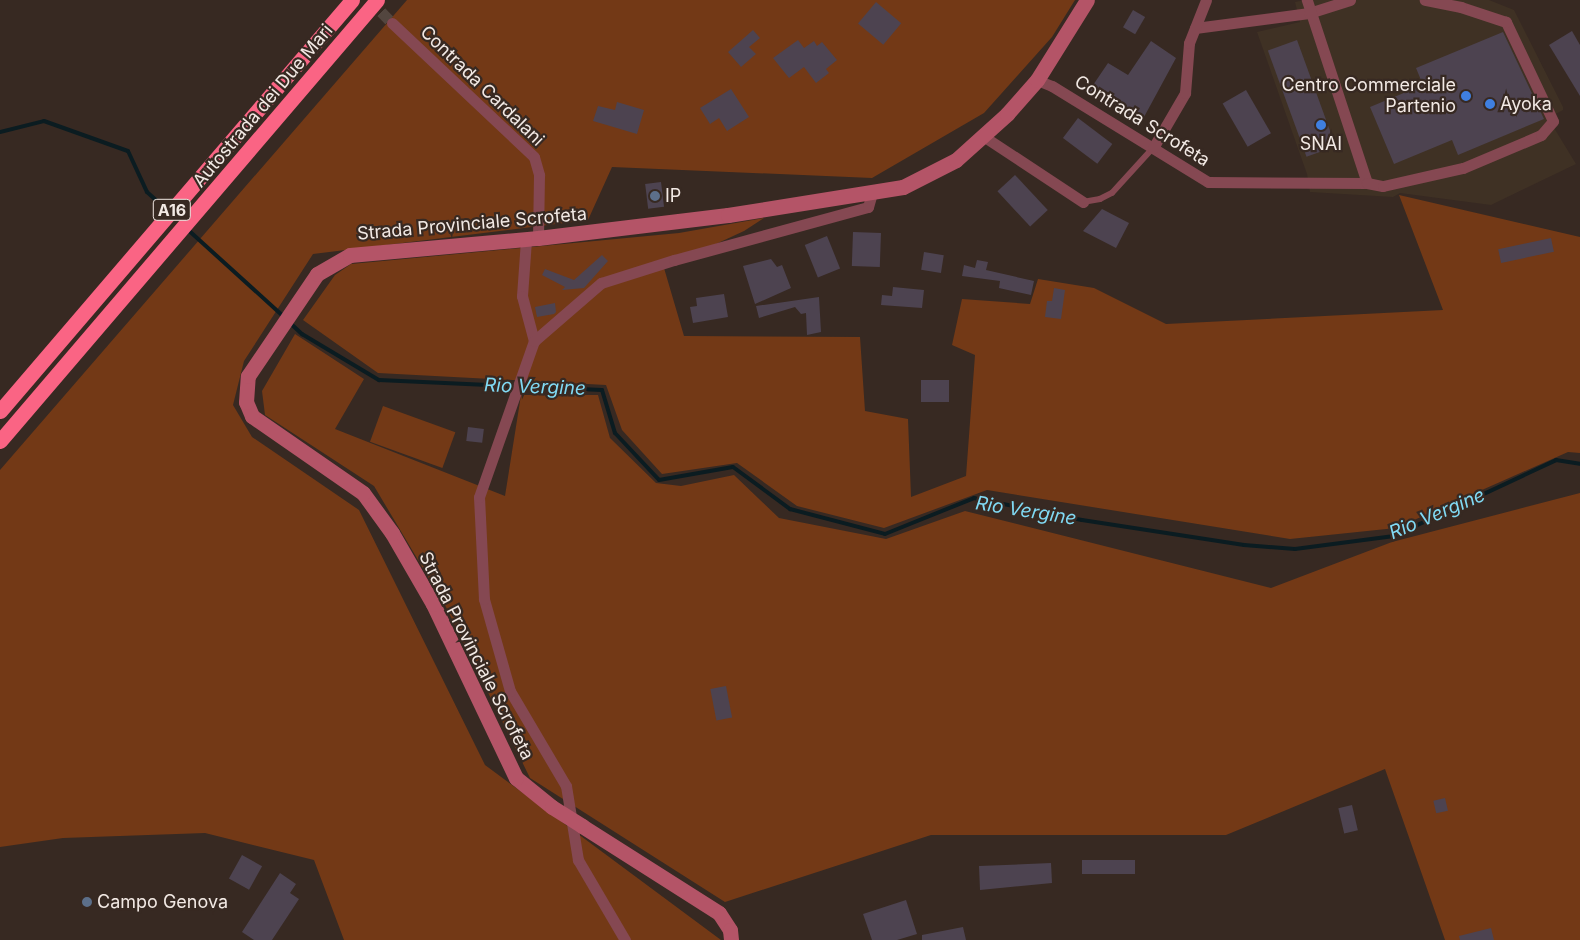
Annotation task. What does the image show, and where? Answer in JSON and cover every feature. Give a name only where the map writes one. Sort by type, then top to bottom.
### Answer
[{"type":"highway","name":"Autostrada dei Due Mari","points":[[0,411],[352,0]]},
{"type":"highway","name":"Autostrada dei Due Mari","points":[[0,441],[377,0]]},
{"type":"street","name":"Strada Provinciale Scrofeta","points":[[731,940],[730,930],[719,914],[552,807],[516,778],[433,604],[392,533],[363,494],[252,416],[246,402],[248,376],[317,274],[350,255],[532,239],[608,225],[872,193],[903,187],[956,160],[982,136],[1037,80],[1087,0]]},
{"type":"street","points":[[1153,148],[1185,93],[1186,58],[1206,0]]},
{"type":"street","points":[[1307,0],[1309,13],[1367,183],[1383,186],[1462,168],[1541,134],[1553,120],[1506,22],[1462,4],[1425,0]]},
{"type":"street","points":[[1195,28],[1309,13],[1350,0]]},
{"type":"street","name":"Contrada Cardalani","points":[[392,24],[534,157],[539,175],[532,239],[522,296],[534,340]]},
{"type":"street","name":"Contrada Scrofeta","points":[[1037,80],[1052,86],[1208,182],[1367,183]]},
{"type":"street","points":[[982,136],[1083,202]]},
{"type":"street","points":[[625,940],[578,860],[566,786],[510,691],[484,599],[480,497],[511,402],[534,340],[601,283],[674,260],[868,207],[872,193]]},
{"type":"lane","points":[[1083,202],[1100,199],[1112,193],[1153,148]]},
{"type":"shaded area","points":[[407,0],[1075,0],[1052,37],[984,113],[872,178],[612,167],[588,220],[313,254],[244,361],[233,405],[252,437],[359,510],[485,765],[721,940],[344,940],[314,860],[205,833],[63,838],[0,847],[0,470]]},
{"type":"shaded area","points":[[1306,0],[1489,0],[1514,10],[1563,107],[1563,110],[1548,118],[1576,164],[1491,205],[1400,193],[1393,197],[1310,192],[1307,174],[1257,32],[1300,22],[1295,2]]},
{"type":"shaded area","points":[[1399,195],[1580,237],[1580,453],[1568,452],[1396,528],[1290,539],[987,490],[884,528],[797,506],[737,463],[662,474],[622,430],[606,385],[378,373],[303,320],[335,275],[351,264],[679,233],[764,218],[744,231],[664,268],[684,336],[860,337],[865,411],[908,419],[911,497],[966,476],[975,355],[952,345],[962,299],[1030,304],[1038,279],[1094,288],[1166,324],[1443,310]]},
{"type":"shaded area","points":[[295,334],[364,379],[335,429],[505,496],[521,395],[598,395],[610,438],[656,483],[681,486],[734,475],[779,518],[886,539],[965,511],[1271,588],[1392,542],[1580,493],[1580,940],[1445,940],[1385,769],[1226,835],[931,835],[725,902],[530,778],[446,607],[374,486],[265,415],[262,391]]},
{"type":"shaded area","points":[[383,406],[455,432],[442,468],[370,442]]},
{"type":"building","points":[[876,2],[901,23],[883,45],[858,23]]},
{"type":"building","points":[[1133,10],[1145,17],[1135,34],[1123,27]]},
{"type":"building","points":[[753,30],[760,38],[749,47],[756,54],[741,67],[728,52]]},
{"type":"building","points":[[1572,31],[1580,45],[1580,96],[1549,45]]},
{"type":"building","name":"Centro Commerciale Partenio","points":[[1503,32],[1544,119],[1458,155],[1452,140],[1394,164],[1370,107],[1423,85],[1416,68]]},
{"type":"building","points":[[798,40],[804,48],[814,41],[817,46],[822,42],[837,60],[826,69],[829,73],[816,83],[804,67],[789,78],[773,58]]},
{"type":"building","points":[[1297,40],[1336,146],[1307,157],[1268,51]]},
{"type":"building","points":[[1151,41],[1176,58],[1144,117],[1132,117],[1113,103],[1110,108],[1089,91],[1108,63],[1128,75]]},
{"type":"building","points":[[731,89],[749,117],[727,131],[719,118],[710,124],[700,108]]},
{"type":"building","points":[[1246,90],[1271,133],[1248,147],[1223,104]]},
{"type":"building","points":[[617,102],[644,110],[637,134],[593,121],[598,106],[615,110]]},
{"type":"building","points":[[1078,118],[1112,144],[1097,164],[1063,138]]},
{"type":"building","points":[[1015,175],[1048,210],[1030,226],[997,191]]},
{"type":"building","name":"IP","points":[[661,182],[664,207],[648,209],[645,184]]},
{"type":"building","points":[[1102,209],[1129,223],[1116,248],[1083,231]]},
{"type":"building","points":[[853,232],[881,233],[880,267],[852,266]]},
{"type":"building","points":[[827,236],[840,268],[818,277],[805,245]]},
{"type":"building","points":[[1551,238],[1554,252],[1501,263],[1498,249]]},
{"type":"building","points":[[924,252],[944,255],[941,273],[921,270]]},
{"type":"building","points":[[602,255],[608,261],[584,288],[562,290],[565,287],[542,275],[545,269],[574,280]]},
{"type":"building","points":[[771,259],[777,267],[782,265],[791,288],[755,304],[743,266]]},
{"type":"building","points":[[977,260],[988,262],[986,270],[1034,281],[1031,295],[999,288],[1000,281],[962,276],[964,265],[975,268]]},
{"type":"building","points":[[893,287],[924,290],[922,308],[881,305],[882,295],[892,296]]},
{"type":"building","points":[[1054,288],[1065,290],[1061,319],[1045,317],[1047,301],[1052,301]]},
{"type":"building","points":[[724,294],[728,317],[693,323],[690,307],[697,306],[696,298]]},
{"type":"building","points":[[819,297],[821,332],[807,335],[806,313],[801,314],[795,307],[759,318],[756,306]]},
{"type":"building","points":[[555,303],[556,312],[554,314],[537,317],[535,307]]},
{"type":"building","points":[[921,380],[949,380],[949,402],[921,402]]},
{"type":"building","points":[[468,427],[484,429],[482,443],[466,441]]},
{"type":"building","points":[[726,686],[732,717],[716,720],[710,689]]},
{"type":"building","points":[[1445,798],[1448,811],[1436,813],[1433,801]]},
{"type":"building","points":[[1352,805],[1358,830],[1344,833],[1338,808]]},
{"type":"building","points":[[242,855],[262,866],[249,890],[229,879]]},
{"type":"building","points":[[1082,860],[1135,860],[1135,874],[1082,874]]},
{"type":"building","points":[[1051,863],[1052,883],[980,890],[979,866]]},
{"type":"building","points":[[280,873],[296,884],[290,893],[299,899],[272,940],[254,940],[242,932]]},
{"type":"building","points":[[906,900],[917,934],[897,940],[872,940],[863,914]]},
{"type":"building","points":[[963,927],[966,940],[922,940],[922,935]]},
{"type":"building","points":[[1491,928],[1494,940],[1460,940],[1459,936]]},
{"type":"waterway","name":"Rio Vergine","points":[[0,132],[44,121],[128,151],[147,192],[168,211]]},
{"type":"waterway","name":"Rio Vergine","points":[[186,228],[284,317]]},
{"type":"waterway","name":"Rio Vergine","points":[[289,322],[302,334],[379,380],[602,390],[615,433],[659,480],[733,467],[790,509],[885,534],[974,498],[1082,520],[1244,545],[1295,549],[1394,536],[1556,460],[1580,464]]},
{"type":"tunnel","points":[[370,0],[392,23]]},
{"type":"place","name":"Centro Commerciale Partenio","points":[[1466,96]]},
{"type":"place","name":"Ayoka","points":[[1490,104]]},
{"type":"place","name":"SNAI","points":[[1321,125]]},
{"type":"place","name":"IP","points":[[655,196]]},
{"type":"place","name":"Campo Genova","points":[[87,902]]}]
